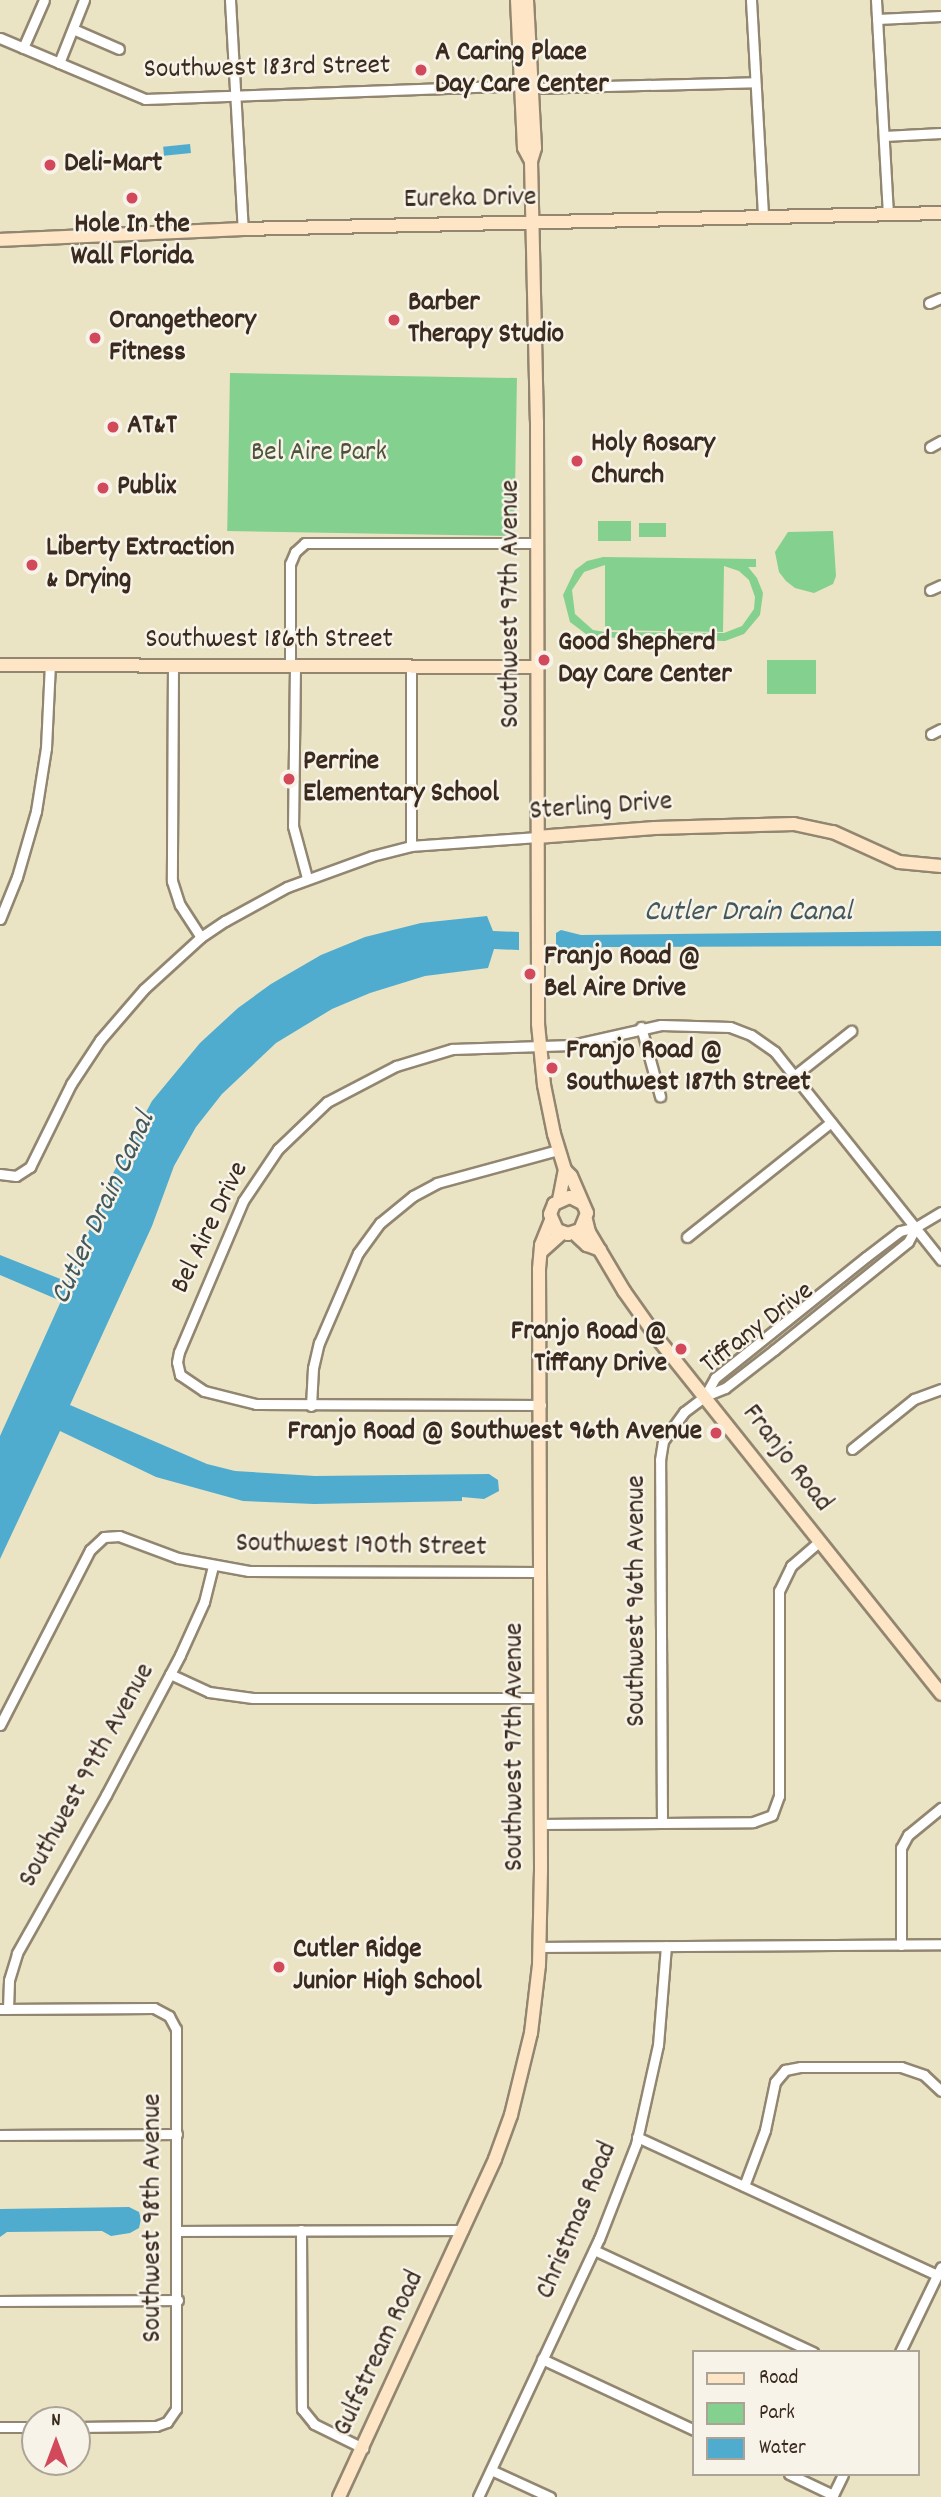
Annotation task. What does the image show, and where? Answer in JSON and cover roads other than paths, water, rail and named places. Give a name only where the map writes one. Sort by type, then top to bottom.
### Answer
[{"type":"street","points":[[23,48],[44,0]]},
{"type":"street","points":[[59,63],[84,0]]},
{"type":"street","points":[[230,0],[243,229]]},
{"type":"street","name":"Southwest 97th Avenue","points":[[517,0],[527,87]]},
{"type":"street","name":"Southwest 97th Avenue","points":[[527,0],[524,148],[531,162],[535,223],[539,1046],[558,1150],[582,1202]]},
{"type":"street","points":[[751,0],[762,217]]},
{"type":"street","points":[[876,0],[888,215]]},
{"type":"street","points":[[877,19],[941,16]]},
{"type":"street","points":[[73,29],[119,48]]},
{"type":"street","name":"Southwest 183rd Street","points":[[0,38],[145,99],[755,82]]},
{"type":"street","points":[[884,136],[941,133]]},
{"type":"street","name":"Eureka Drive","points":[[0,240],[243,229],[941,213]]},
{"type":"street","points":[[929,303],[941,298]]},
{"type":"street","points":[[930,447],[941,441]]},
{"type":"street","points":[[307,878],[293,826],[290,564],[302,545],[311,541],[535,543]]},
{"type":"street","points":[[930,590],[941,585]]},
{"type":"street","points":[[0,919],[17,877],[36,811],[45,760],[50,664]]},
{"type":"street","points":[[173,664],[172,881],[180,905],[201,937]]},
{"type":"street","name":"Southwest 186th Street","points":[[0,665],[537,667]]},
{"type":"street","points":[[411,667],[411,846]]},
{"type":"street","points":[[931,734],[941,729]]},
{"type":"street","name":"Sterling Drive","points":[[0,1174],[20,1175],[33,1163],[71,1084],[100,1040],[136,998],[201,937],[257,902],[307,878],[360,859],[411,846],[655,828],[794,824],[833,832],[899,862],[941,866]]},
{"type":"street","name":"Bel Aire Drive","points":[[311,1406],[256,1404],[214,1395],[189,1383],[177,1366],[184,1338],[243,1201],[270,1159],[314,1112],[366,1079],[429,1055],[464,1048],[583,1044],[641,1027],[680,1024],[730,1027],[768,1045],[941,1260]]},
{"type":"street","points":[[641,1027],[660,1096]]},
{"type":"street","points":[[794,1076],[851,1031]]},
{"type":"street","points":[[687,1237],[831,1122]]},
{"type":"street","points":[[541,1405],[311,1406],[313,1368],[319,1343],[358,1253],[380,1223],[413,1196],[437,1183],[558,1150]]},
{"type":"street","points":[[565,1170],[559,1200],[551,1209],[551,1220],[568,1233]]},
{"type":"street","points":[[542,1251],[586,1220],[582,1202],[570,1197],[559,1200]]},
{"type":"street","name":"Tiffany Drive","points":[[705,1396],[715,1378],[900,1231],[916,1227],[941,1212]]},
{"type":"street","name":"Southwest 97th Avenue","points":[[463,2231],[505,2134],[520,2085],[534,2013],[540,1947],[539,1269],[541,1244],[551,1220]]},
{"type":"street","name":"Franjo Road","points":[[586,1220],[600,1250],[638,1311],[939,1686]]},
{"type":"street","name":"Tiffany Drive","points":[[705,1396],[725,1388],[870,1273],[908,1242],[916,1227]]},
{"type":"street","name":"Franjo Road","points":[[568,1233],[600,1250]]},
{"type":"street","points":[[852,1449],[914,1399],[941,1389]]},
{"type":"street","name":"Southwest 96th Avenue","points":[[662,1823],[661,1450],[676,1419],[705,1396]]},
{"type":"street","name":"Southwest 190th Street","points":[[0,1725],[90,1550],[104,1537],[123,1537],[166,1554],[213,1566],[266,1572],[540,1572]]},
{"type":"street","points":[[541,1824],[753,1822],[766,1819],[774,1812],[779,1800],[778,1595],[791,1566],[820,1541]]},
{"type":"street","name":"Southwest 99th Avenue","points":[[4,2009],[11,1969],[17,1953],[170,1674],[203,1606],[213,1566]]},
{"type":"street","points":[[170,1674],[209,1692],[253,1698],[540,1698]]},
{"type":"street","points":[[901,1945],[901,1848],[908,1835],[941,1808]]},
{"type":"street","points":[[540,1947],[941,1944]]},
{"type":"street","name":"Christmas Road","points":[[478,2497],[594,2250],[638,2137],[659,2045],[666,1946]]},
{"type":"street","name":"Southwest 98th Avenue","points":[[4,2009],[150,2008],[169,2016],[177,2038],[177,2405],[170,2419],[156,2426],[91,2427]]},
{"type":"street","points":[[744,2186],[765,2130],[775,2082],[785,2070],[801,2067],[901,2067],[921,2073],[941,2091]]},
{"type":"street","points":[[0,2135],[177,2134]]},
{"type":"street","points":[[638,2137],[939,2271],[901,2350]]},
{"type":"street","points":[[301,2230],[302,2409],[314,2424],[363,2448]]},
{"type":"street","points":[[177,2231],[463,2231]]},
{"type":"street","name":"Gulfstream Road","points":[[339,2497],[463,2231]]},
{"type":"street","points":[[594,2250],[809,2350]]},
{"type":"street","points":[[0,2301],[178,2300]]},
{"type":"street","points":[[542,2359],[692,2429]]},
{"type":"street","points":[[0,2427],[21,2427]]},
{"type":"street","points":[[491,2470],[550,2497]]},
{"type":"street","points":[[793,2476],[833,2496],[842,2476]]},
{"type":"water","points":[[190,144],[191,153],[164,156],[163,147]]},
{"type":"water","name":"Cutler Drain Canal","points":[[487,916],[493,931],[519,932],[519,950],[494,949],[488,968],[425,976],[370,993],[332,1009],[276,1043],[222,1094],[196,1127],[174,1166],[152,1226],[70,1405],[207,1464],[235,1471],[315,1476],[489,1474],[498,1480],[499,1491],[484,1499],[462,1497],[462,1501],[314,1504],[243,1501],[156,1477],[60,1431],[0,1559],[0,1436],[61,1301],[0,1275],[0,1255],[68,1282],[111,1177],[152,1101],[200,1043],[238,1008],[271,984],[321,955],[365,937],[421,923]]},
{"type":"water","name":"Cutler Drain Canal","points":[[561,930],[581,935],[941,931],[941,946],[611,947],[573,948],[564,952],[556,950],[556,933]]},
{"type":"water","points":[[129,2207],[139,2212],[141,2219],[139,2228],[130,2233],[111,2236],[102,2231],[7,2232],[0,2237],[0,2209]]},
{"type":"place","name":"A Caring Place Day Care Center","points":[[421,70]]},
{"type":"place","name":"Deli-Mart","points":[[50,165]]},
{"type":"place","name":"Hole In the Wall Florida","points":[[132,198]]},
{"type":"place","name":"Barber Therapy Studio","points":[[394,320]]},
{"type":"place","name":"Orangetheory Fitness","points":[[95,338]]},
{"type":"place","name":"AT&T","points":[[113,427]]},
{"type":"place","name":"Holy Rosary Church","points":[[577,461]]},
{"type":"place","name":"Publix","points":[[103,488]]},
{"type":"place","name":"Liberty Extraction & Drying","points":[[32,565]]},
{"type":"place","name":"Good Shepherd Day Care Center","points":[[544,660]]},
{"type":"place","name":"Perrine Elementary School","points":[[289,779]]},
{"type":"place","name":"Franjo Road @ Bel Aire Drive","points":[[530,974]]},
{"type":"place","name":"Franjo Road @ Southwest 187th Street","points":[[552,1068]]},
{"type":"place","name":"Franjo Road @ Tiffany Drive","points":[[681,1349]]},
{"type":"place","name":"Franjo Road @ Southwest 96th Avenue","points":[[716,1433]]},
{"type":"place","name":"Cutler Ridge Junior High School","points":[[279,1967]]},
{"type":"park label","name":"Bel Aire Park","points":[[319,454]]}]
